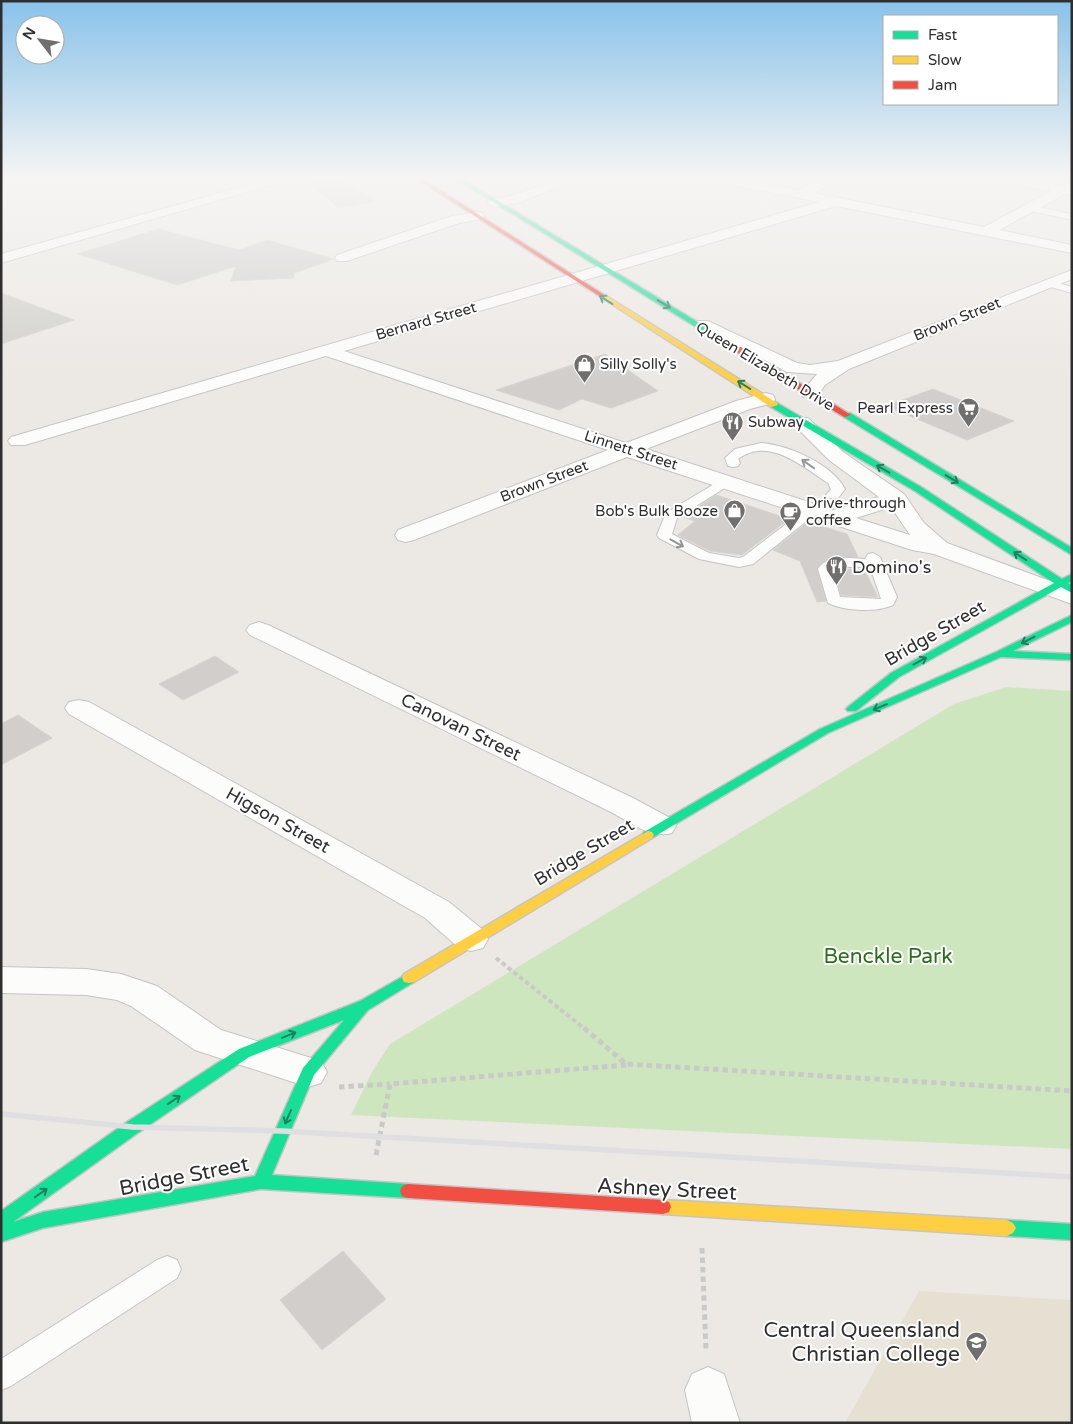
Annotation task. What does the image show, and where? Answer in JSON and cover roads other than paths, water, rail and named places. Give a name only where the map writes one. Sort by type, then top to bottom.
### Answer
[{"type":"main road","name":"Queen Elizabeth Drive","points":[[521,245],[801,422],[918,489],[1065,587]]},
{"type":"main road","name":"Queen Elizabeth Drive","points":[[566,245],[1072,552]]},
{"type":"main road","name":"Bridge Street","points":[[824,731],[895,675],[1065,587]]},
{"type":"main road","name":"Bridge Street","points":[[1,1221],[133,1127],[244,1053],[364,1005],[471,939],[824,731],[1000,654],[1072,618]]},
{"type":"main road","points":[[1000,654],[1072,657]]},
{"type":"main road","name":"Bridge Street","points":[[1,1234],[43,1220],[261,1182],[308,1072],[364,1005]]},
{"type":"main road","name":"Ashney Street","points":[[261,1182],[1072,1232]]},
{"type":"street","points":[[1,259],[49,245]]},
{"type":"street","points":[[342,258],[380,245]]},
{"type":"street","name":"Bernard Street","points":[[18,441],[324,350],[574,280],[689,245]]},
{"type":"street","points":[[1054,245],[1072,249]]},
{"type":"street","name":"Brown Street","points":[[810,393],[819,381],[843,365],[1072,274]]},
{"type":"street","name":"Brown Street","points":[[691,321],[759,350],[794,368],[810,370],[843,365]]},
{"type":"street","name":"Linnett Street","points":[[324,350],[726,481],[812,511],[833,506],[920,545],[939,548]]},
{"type":"street","name":"Brown Street","points":[[406,535],[743,405],[766,399]]},
{"type":"street","name":"Queen Elizabeth Drive","points":[[801,422],[836,456],[896,499],[916,528],[939,548],[1065,587]]},
{"type":"street","points":[[833,506],[896,499]]},
{"type":"street","name":"Canovan Street","points":[[259,630],[661,826]]},
{"type":"street","name":"Higson Street","points":[[79,708],[437,910],[471,939]]},
{"type":"street","points":[[1,980],[86,982],[122,986],[144,996],[208,1040],[308,1072]]},
{"type":"lane","points":[[1047,283],[1072,290]]},
{"type":"lane","points":[[734,463],[731,458],[739,452],[760,446],[782,449],[834,481],[838,489],[833,506]]},
{"type":"lane","points":[[726,481],[671,516],[664,535],[685,548],[729,563],[738,564],[748,561],[812,511]]},
{"type":"lane","points":[[873,557],[889,597],[888,602],[883,604],[836,603],[833,600],[825,569],[827,566],[836,562],[870,562],[873,557]]},
{"type":"lane","points":[[1,1376],[167,1269]]},
{"type":"railway","points":[[1,1114],[133,1127],[282,1131],[1072,1177]]},
{"type":"place","name":"Silly Solly's","points":[[584,383]]},
{"type":"place","name":"Pearl Express","points":[[969,427]]},
{"type":"place","name":"Subway","points":[[732,441]]},
{"type":"place","name":"Bob's Bulk Booze","points":[[734,530]]},
{"type":"place","name":"Drive-through coffee","points":[[790,531]]},
{"type":"place","name":"Domino's","points":[[836,586]]},
{"type":"place","name":"Central Queensland Christian College","points":[[976,1361]]},
{"type":"park label","name":"Benckle Park","points":[[888,956]]}]
